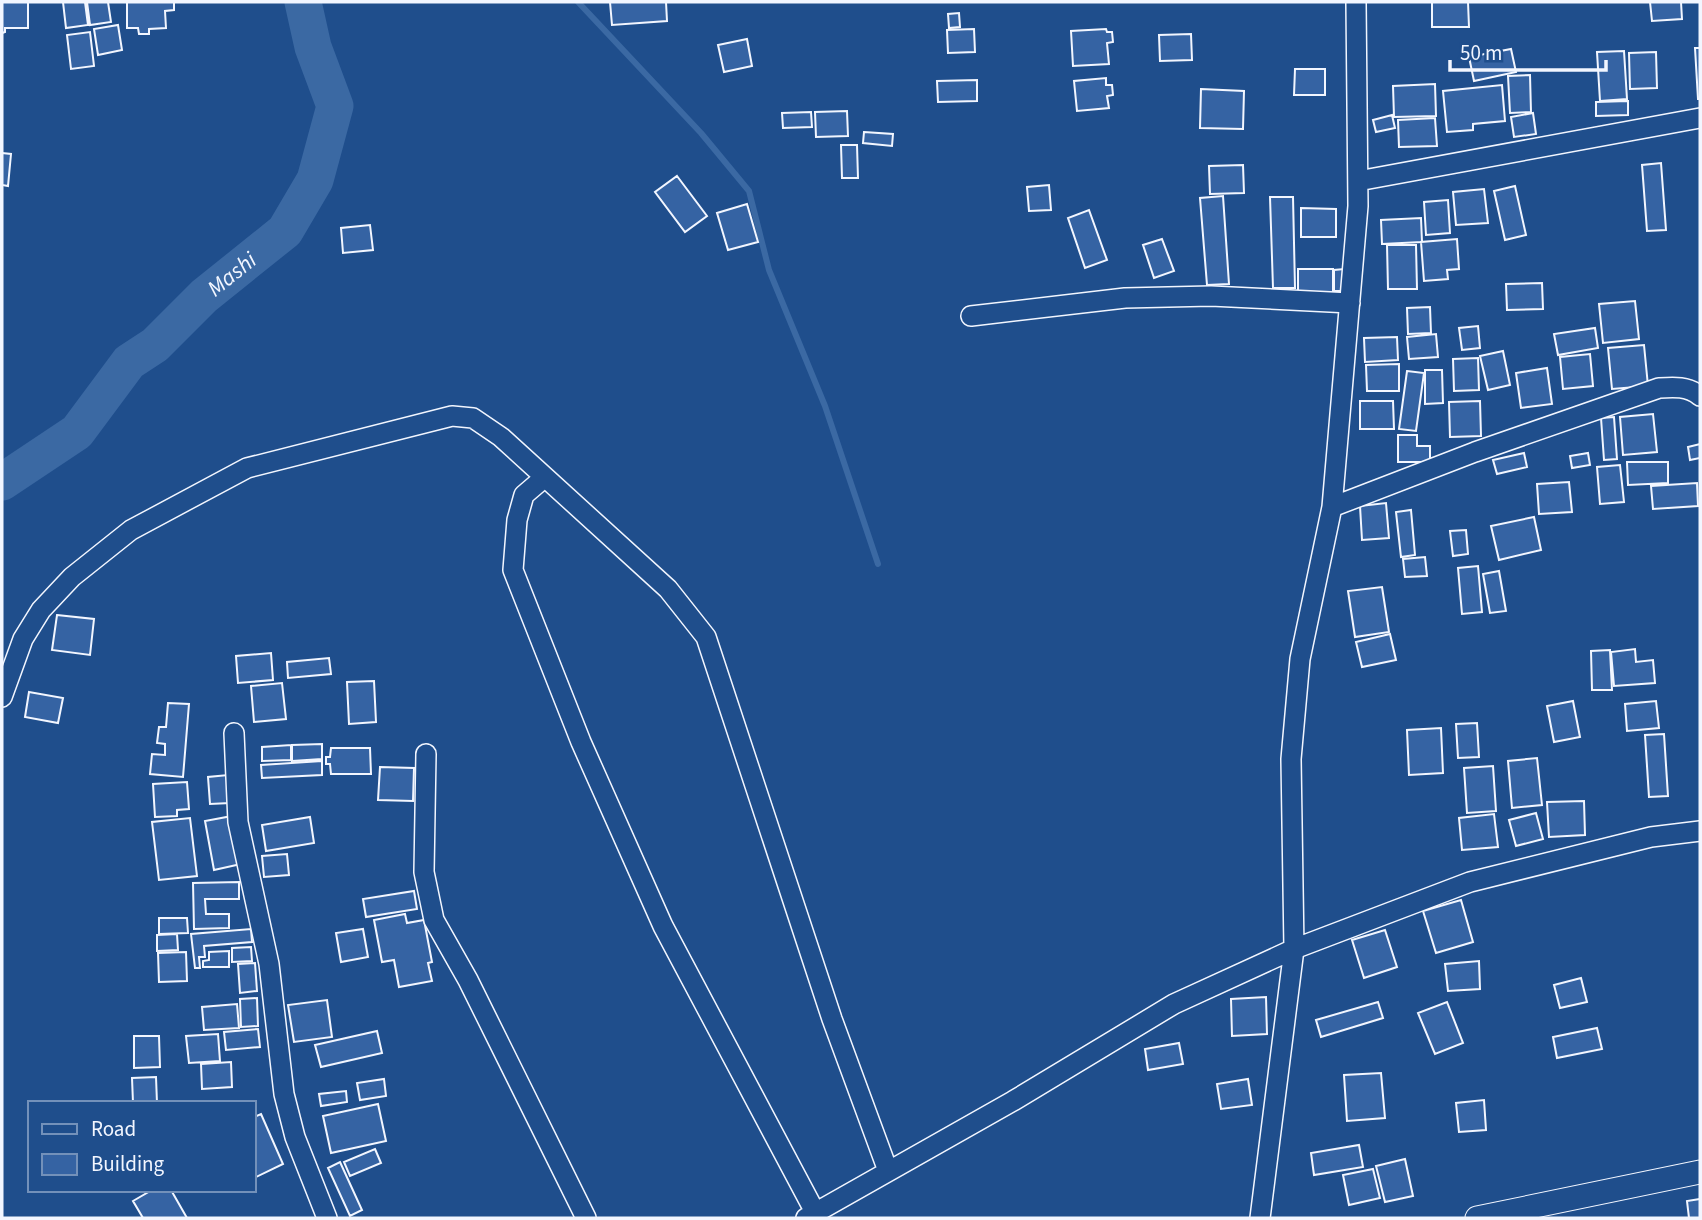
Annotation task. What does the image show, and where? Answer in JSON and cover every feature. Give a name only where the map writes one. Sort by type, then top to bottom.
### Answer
[{"type":"street","points":[[1259,1218],[1294,949],[1291,759],[1300,659],[1332,507],[1358,206],[1356,2]]},
{"type":"street","points":[[1358,181],[1700,118]]},
{"type":"street","points":[[971,316],[1125,298],[1211,296],[1350,303]]},
{"type":"street","points":[[1332,507],[1475,452],[1659,387],[1681,387],[1700,396]]},
{"type":"street","points":[[2,697],[23,639],[41,610],[72,577],[131,530],[247,468],[452,416],[473,418],[501,438],[668,589],[706,637],[832,1019],[888,1171]]},
{"type":"street","points":[[545,477],[524,495],[515,531],[513,570],[581,742],[663,926],[810,1215],[1013,1101],[1174,1004],[1294,949],[1470,882],[1651,837],[1700,831]]},
{"type":"street","points":[[234,733],[238,822],[269,964],[284,1094],[295,1137],[327,1218]]},
{"type":"street","points":[[426,754],[424,872],[434,920],[468,980],[586,1218]]},
{"type":"street","points":[[1477,1218],[1700,1172]]},
{"type":"building","points":[[2,2],[28,2],[28,28],[5,28],[2,33]]},
{"type":"building","points":[[63,2],[85,2],[88,25],[66,28]]},
{"type":"building","points":[[87,2],[108,2],[111,22],[90,25]]},
{"type":"building","points":[[127,2],[174,2],[174,10],[165,11],[166,28],[149,29],[149,34],[139,34],[138,28],[127,28]]},
{"type":"building","points":[[610,2],[666,2],[667,21],[612,25]]},
{"type":"building","points":[[1432,2],[1468,2],[1469,27],[1432,27]]},
{"type":"building","points":[[1650,2],[1681,2],[1682,19],[1652,21]]},
{"type":"building","points":[[959,13],[960,27],[949,28],[948,14]]},
{"type":"building","points":[[118,25],[122,50],[98,55],[94,29]]},
{"type":"building","points":[[974,29],[975,52],[948,53],[947,30]]},
{"type":"building","points":[[1106,29],[1107,32],[1112,32],[1113,42],[1107,43],[1109,64],[1073,66],[1071,31]]},
{"type":"building","points":[[90,32],[94,66],[71,69],[67,35]]},
{"type":"building","points":[[1191,34],[1192,60],[1160,61],[1159,35]]},
{"type":"building","points":[[747,39],[752,66],[724,72],[718,45]]},
{"type":"building","points":[[1695,48],[1700,48],[1700,99],[1698,99]]},
{"type":"building","points":[[1511,49],[1516,72],[1474,81],[1469,57]]},
{"type":"building","points":[[1624,51],[1627,99],[1600,101],[1597,52]]},
{"type":"building","points":[[1656,52],[1657,88],[1630,89],[1629,53]]},
{"type":"building","points":[[1295,69],[1325,69],[1325,95],[1294,95]]},
{"type":"building","points":[[1530,75],[1531,112],[1510,113],[1508,76]]},
{"type":"building","points":[[1106,78],[1106,85],[1112,85],[1113,95],[1107,96],[1109,108],[1077,111],[1074,81]]},
{"type":"building","points":[[977,80],[977,101],[938,102],[937,81]]},
{"type":"building","points":[[1435,84],[1436,116],[1394,117],[1393,86]]},
{"type":"building","points":[[1502,85],[1505,121],[1473,124],[1473,130],[1447,132],[1443,91]]},
{"type":"building","points":[[1201,89],[1244,91],[1243,129],[1200,128]]},
{"type":"building","points":[[1628,101],[1628,115],[1596,116],[1596,102]]},
{"type":"building","points":[[847,111],[848,136],[816,137],[815,112]]},
{"type":"building","points":[[811,112],[812,127],[783,128],[782,113]]},
{"type":"building","points":[[1533,113],[1536,134],[1514,137],[1511,117]]},
{"type":"building","points":[[1392,115],[1395,128],[1376,132],[1373,120]]},
{"type":"building","points":[[1435,118],[1437,146],[1399,147],[1398,120]]},
{"type":"building","points":[[864,132],[893,134],[892,146],[863,143]]},
{"type":"building","points":[[841,145],[857,145],[858,178],[842,178]]},
{"type":"building","points":[[2,153],[11,154],[8,186],[2,185]]},
{"type":"building","points":[[1661,163],[1666,230],[1647,231],[1642,165]]},
{"type":"building","points":[[1243,165],[1244,193],[1210,194],[1209,166]]},
{"type":"building","points":[[677,176],[707,216],[685,232],[655,192]]},
{"type":"building","points":[[1049,185],[1051,210],[1029,211],[1027,187]]},
{"type":"building","points":[[1515,186],[1526,235],[1505,240],[1494,191]]},
{"type":"building","points":[[1484,189],[1488,223],[1456,225],[1453,192]]},
{"type":"building","points":[[1223,196],[1229,284],[1207,285],[1200,198]]},
{"type":"building","points":[[1270,197],[1293,197],[1295,288],[1273,288]]},
{"type":"building","points":[[1448,200],[1450,233],[1426,235],[1424,202]]},
{"type":"building","points":[[747,204],[758,242],[728,250],[717,213]]},
{"type":"building","points":[[1301,208],[1336,209],[1336,237],[1301,237]]},
{"type":"building","points":[[1089,210],[1107,260],[1085,268],[1068,218]]},
{"type":"building","points":[[1421,218],[1422,242],[1382,244],[1381,220]]},
{"type":"building","points":[[370,225],[373,250],[343,253],[341,228]]},
{"type":"building","points":[[1162,239],[1174,271],[1154,278],[1143,245]]},
{"type":"building","points":[[1457,239],[1459,269],[1447,270],[1448,279],[1424,281],[1421,242]]},
{"type":"building","points":[[1387,245],[1416,245],[1417,289],[1388,289]]},
{"type":"building","points":[[1298,269],[1333,269],[1333,293],[1298,293]]},
{"type":"building","points":[[1344,269],[1345,291],[1334,291],[1334,270]]},
{"type":"building","points":[[1542,283],[1543,309],[1507,310],[1506,284]]},
{"type":"building","points":[[1635,301],[1639,339],[1603,343],[1599,304]]},
{"type":"building","points":[[1430,307],[1431,333],[1408,334],[1407,308]]},
{"type":"building","points":[[1478,326],[1480,348],[1462,350],[1459,328]]},
{"type":"building","points":[[1595,328],[1598,348],[1558,355],[1554,334]]},
{"type":"building","points":[[1436,334],[1438,357],[1409,359],[1407,337]]},
{"type":"building","points":[[1397,337],[1398,360],[1365,362],[1364,338]]},
{"type":"building","points":[[1644,345],[1648,386],[1612,389],[1608,348]]},
{"type":"building","points":[[1503,351],[1510,385],[1488,390],[1480,356]]},
{"type":"building","points":[[1590,354],[1593,386],[1563,389],[1560,357]]},
{"type":"building","points":[[1478,358],[1479,390],[1454,391],[1453,359]]},
{"type":"building","points":[[1399,364],[1399,391],[1367,391],[1366,365]]},
{"type":"building","points":[[1547,368],[1552,404],[1521,408],[1516,373]]},
{"type":"building","points":[[1425,370],[1442,370],[1443,403],[1425,404]]},
{"type":"building","points":[[1407,371],[1424,373],[1416,431],[1399,429]]},
{"type":"building","points":[[1360,401],[1393,401],[1394,429],[1360,429]]},
{"type":"building","points":[[1480,401],[1481,436],[1450,437],[1449,402]]},
{"type":"building","points":[[1653,414],[1657,452],[1623,455],[1620,417]]},
{"type":"building","points":[[1614,417],[1617,459],[1604,460],[1601,418]]},
{"type":"building","points":[[1398,435],[1417,435],[1417,446],[1430,446],[1430,462],[1398,462]]},
{"type":"building","points":[[1700,444],[1700,458],[1690,460],[1688,447]]},
{"type":"building","points":[[1524,453],[1527,467],[1497,474],[1493,460]]},
{"type":"building","points":[[1588,453],[1590,465],[1572,468],[1570,456]]},
{"type":"building","points":[[1627,462],[1668,462],[1668,483],[1628,485]]},
{"type":"building","points":[[1620,465],[1624,502],[1600,504],[1597,467]]},
{"type":"building","points":[[1569,482],[1572,512],[1539,514],[1537,484]]},
{"type":"building","points":[[1697,483],[1698,506],[1653,509],[1651,486]]},
{"type":"building","points":[[1386,503],[1389,538],[1362,540],[1360,506]]},
{"type":"building","points":[[1411,510],[1415,555],[1401,557],[1396,512]]},
{"type":"building","points":[[1534,517],[1541,550],[1499,560],[1491,526]]},
{"type":"building","points":[[1466,530],[1468,554],[1453,556],[1450,531]]},
{"type":"building","points":[[1425,557],[1427,576],[1405,577],[1403,559]]},
{"type":"building","points":[[1478,566],[1482,612],[1462,614],[1458,568]]},
{"type":"building","points":[[1499,571],[1506,611],[1490,613],[1483,574]]},
{"type":"building","points":[[1382,587],[1389,632],[1355,637],[1348,591]]},
{"type":"building","points":[[57,615],[94,619],[90,655],[52,650]]},
{"type":"building","points":[[1390,634],[1396,660],[1362,667],[1356,642]]},
{"type":"building","points":[[1635,649],[1636,662],[1653,660],[1655,683],[1614,686],[1611,652]]},
{"type":"building","points":[[1610,650],[1612,690],[1592,690],[1591,651]]},
{"type":"building","points":[[271,653],[273,680],[238,683],[236,656]]},
{"type":"building","points":[[329,658],[331,674],[288,678],[287,662]]},
{"type":"building","points":[[374,681],[376,722],[349,724],[347,682]]},
{"type":"building","points":[[282,683],[286,719],[254,722],[251,686]]},
{"type":"building","points":[[29,692],[63,698],[58,723],[25,717]]},
{"type":"building","points":[[1573,701],[1580,737],[1554,742],[1547,706]]},
{"type":"building","points":[[1656,701],[1659,728],[1627,731],[1625,704]]},
{"type":"building","points":[[168,703],[189,704],[183,777],[150,774],[152,754],[165,755],[165,744],[157,743],[159,727],[166,727]]},
{"type":"building","points":[[1477,723],[1479,757],[1458,758],[1456,724]]},
{"type":"building","points":[[1441,728],[1443,773],[1409,775],[1407,730]]},
{"type":"building","points":[[1664,734],[1668,796],[1649,797],[1645,735]]},
{"type":"building","points":[[322,744],[322,759],[292,761],[292,745]]},
{"type":"building","points":[[291,745],[291,760],[262,761],[262,747]]},
{"type":"building","points":[[331,748],[370,748],[371,774],[331,774],[326,757],[330,757]]},
{"type":"building","points":[[1537,758],[1542,805],[1512,808],[1508,761]]},
{"type":"building","points":[[322,761],[322,775],[262,778],[261,765]]},
{"type":"building","points":[[1493,766],[1496,811],[1467,813],[1464,768]]},
{"type":"building","points":[[380,767],[414,768],[413,801],[378,800]]},
{"type":"building","points":[[228,775],[230,803],[210,804],[208,777]]},
{"type":"building","points":[[187,782],[189,809],[177,810],[177,816],[155,817],[153,784]]},
{"type":"building","points":[[1584,801],[1585,835],[1549,837],[1547,802]]},
{"type":"building","points":[[1536,813],[1543,839],[1516,846],[1509,820]]},
{"type":"building","points":[[1494,814],[1498,847],[1462,850],[1459,818]]},
{"type":"building","points":[[232,816],[241,864],[214,870],[205,821]]},
{"type":"building","points":[[310,817],[314,843],[266,851],[262,825]]},
{"type":"building","points":[[190,818],[197,876],[159,880],[152,822]]},
{"type":"building","points":[[287,854],[289,875],[264,877],[262,856]]},
{"type":"building","points":[[239,882],[239,899],[205,899],[206,914],[229,914],[229,928],[194,929],[193,883]]},
{"type":"building","points":[[414,891],[417,909],[366,917],[363,899]]},
{"type":"building","points":[[1461,900],[1473,942],[1436,953],[1423,911]]},
{"type":"building","points":[[405,914],[407,923],[424,920],[432,962],[428,963],[432,981],[399,987],[394,960],[382,962],[374,920]]},
{"type":"building","points":[[159,918],[187,918],[188,933],[159,934]]},
{"type":"building","points":[[251,929],[252,942],[204,946],[205,957],[199,957],[200,968],[195,968],[191,934]]},
{"type":"building","points":[[363,929],[368,957],[341,962],[336,933]]},
{"type":"building","points":[[1385,930],[1397,967],[1364,978],[1352,940]]},
{"type":"building","points":[[177,934],[178,950],[157,951],[157,935]]},
{"type":"building","points":[[251,947],[252,961],[232,962],[232,948]]},
{"type":"building","points":[[229,951],[229,967],[203,967],[203,961],[209,960],[209,952]]},
{"type":"building","points":[[186,952],[187,981],[159,982],[158,953]]},
{"type":"building","points":[[1479,961],[1480,989],[1448,991],[1445,964]]},
{"type":"building","points":[[255,963],[257,991],[240,993],[238,964]]},
{"type":"building","points":[[1581,978],[1587,1002],[1560,1008],[1554,985]]},
{"type":"building","points":[[1266,997],[1267,1034],[1232,1036],[1231,999]]},
{"type":"building","points":[[257,998],[258,1026],[241,1027],[240,999]]},
{"type":"building","points":[[327,1000],[332,1037],[294,1042],[288,1005]]},
{"type":"building","points":[[1378,1002],[1383,1018],[1321,1037],[1316,1020]]},
{"type":"building","points":[[1447,1002],[1463,1043],[1435,1054],[1418,1013]]},
{"type":"building","points":[[237,1004],[239,1028],[204,1030],[202,1007]]},
{"type":"building","points":[[1597,1028],[1602,1049],[1557,1058],[1553,1037]]},
{"type":"building","points":[[258,1029],[260,1047],[226,1050],[224,1032]]},
{"type":"building","points":[[377,1031],[382,1053],[321,1067],[315,1045]]},
{"type":"building","points":[[218,1034],[220,1061],[189,1063],[186,1036]]},
{"type":"building","points":[[134,1036],[159,1036],[160,1067],[134,1068]]},
{"type":"building","points":[[1179,1043],[1183,1064],[1148,1070],[1145,1049]]},
{"type":"building","points":[[231,1062],[232,1087],[202,1089],[201,1064]]},
{"type":"building","points":[[1381,1073],[1385,1118],[1347,1121],[1344,1075]]},
{"type":"building","points":[[156,1077],[157,1101],[133,1101],[132,1078]]},
{"type":"building","points":[[384,1079],[386,1096],[360,1100],[357,1083]]},
{"type":"building","points":[[1248,1079],[1252,1105],[1221,1109],[1217,1084]]},
{"type":"building","points":[[346,1091],[347,1102],[321,1106],[319,1094]]},
{"type":"building","points":[[1484,1100],[1486,1130],[1459,1132],[1456,1103]]},
{"type":"building","points":[[378,1104],[386,1141],[331,1153],[323,1116]]},
{"type":"building","points":[[261,1114],[283,1164],[256,1177],[256,1116]]},
{"type":"building","points":[[1359,1145],[1363,1167],[1314,1175],[1311,1153]]},
{"type":"building","points":[[375,1149],[381,1163],[350,1176],[344,1162]]},
{"type":"building","points":[[1405,1159],[1413,1196],[1385,1202],[1376,1166]]},
{"type":"building","points":[[340,1162],[362,1210],[350,1216],[328,1168]]},
{"type":"building","points":[[1373,1169],[1380,1198],[1349,1205],[1343,1175]]},
{"type":"building","points":[[149,1192],[172,1192],[187,1218],[143,1218],[133,1201]]},
{"type":"building","points":[[1700,1199],[1700,1218],[1689,1218],[1687,1201]]},
{"type":"waterway","name":"Mashi","points":[[2,482],[77,432],[129,362],[155,345],[204,296],[285,231],[315,180],[335,106],[313,47],[303,2]]},
{"type":"waterway","points":[[578,2],[701,133],[749,191],[769,270],[825,406],[878,564]]}]
